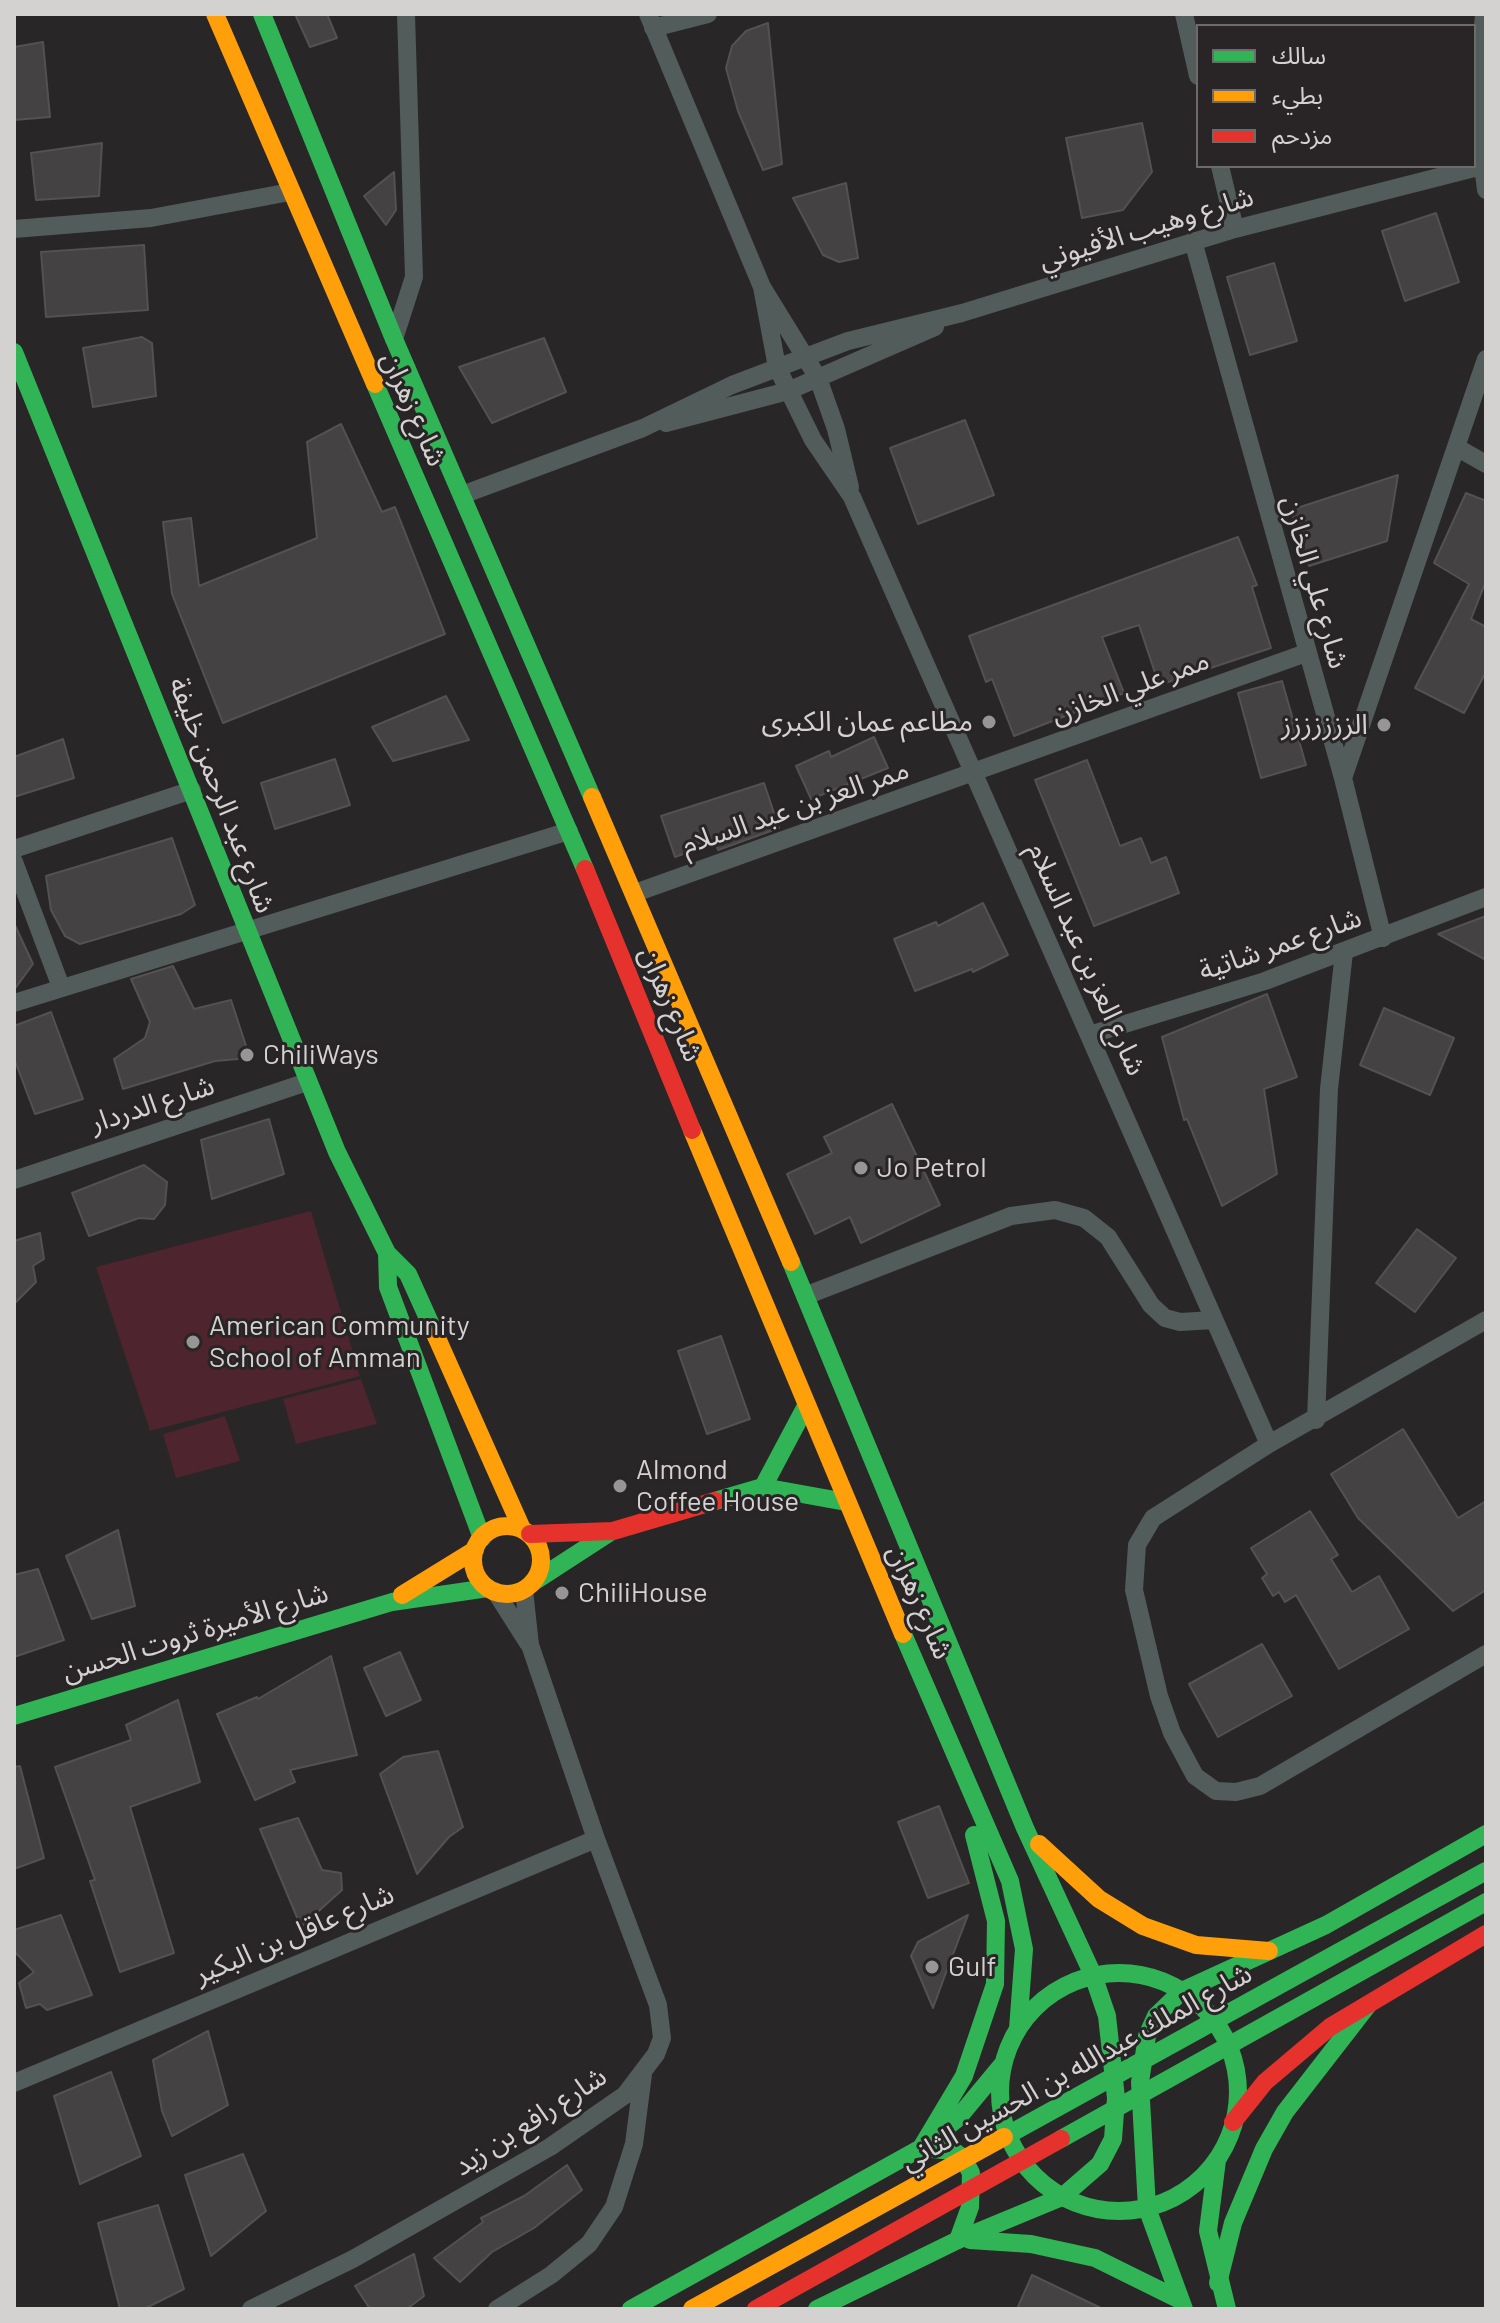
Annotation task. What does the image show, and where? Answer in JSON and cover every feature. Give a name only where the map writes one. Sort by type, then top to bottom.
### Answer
[{"type":"main road","name":"شارع زهران","points":[[215,14],[569,831],[846,1502],[1010,1881],[1019,1913],[1024,1982],[1018,2029]]},
{"type":"main road","name":"شارع زهران","points":[[262,14],[394,339],[635,893],[1025,1828],[1093,1975],[1110,2032],[1116,2122],[1113,2139],[1100,2164],[1062,2197],[958,2240],[817,2309]]},
{"type":"main road","name":"شارع عبد الرحمن خليفة","points":[[14,352],[192,790],[245,932],[337,1152],[387,1253],[408,1274],[526,1532]]},
{"type":"main road","name":"شارع عبد الرحمن خليفة","points":[[387,1253],[388,1287],[478,1544]]},
{"type":"main road","points":[[763,1487],[806,1406]]},
{"type":"main road","points":[[613,1531],[528,1587],[505,1594],[492,1590],[476,1571],[478,1544],[500,1527],[526,1532],[613,1531],[763,1487],[846,1502]]},
{"type":"main road","points":[[526,1532],[541,1559],[539,1572],[528,1587]]},
{"type":"main road","name":"شارع الأميرة ثروت الحسن","points":[[392,1602],[478,1544]]},
{"type":"main road","name":"شارع الأميرة ثروت الحسن","points":[[14,1716],[392,1602],[492,1590]]},
{"type":"main road","points":[[921,2148],[964,2076],[989,2007],[998,1960],[996,1921],[953,1745]]},
{"type":"main road","points":[[1025,1828],[1099,1899],[1143,1926],[1196,1945],[1269,1951]]},
{"type":"main road","points":[[1182,2305],[1147,2208],[1140,2096],[1142,2057],[1156,2016],[1182,1991],[1288,1942],[1486,1834]]},
{"type":"main road","name":"شارع الملك عبدالله بن الحسين الثاني","points":[[692,2309],[1486,1871]]},
{"type":"main road","name":"شارع الملك عبدالله بن الحسين الثاني","points":[[756,2309],[1486,1902]]},
{"type":"main road","points":[[1227,2309],[1218,2283],[1208,2231],[1208,2210],[1218,2156],[1233,2122],[1265,2082],[1330,2027],[1486,1934]]},
{"type":"main road","points":[[1288,1942],[1276,1971],[1282,1997],[1295,2015],[1330,2027]]},
{"type":"main road","points":[[631,2309],[921,2148],[958,2118],[1004,2062],[1018,2029],[1035,2007],[1056,1991],[1093,1975],[1113,1972],[1148,1976],[1182,1991],[1214,2020],[1231,2052],[1237,2087],[1233,2122]]},
{"type":"main road","points":[[1218,2283],[1233,2223],[1264,2149],[1285,2112],[1368,2005]]},
{"type":"main road","points":[[1004,2062],[1000,2098],[1007,2133],[1024,2164],[1062,2197],[1109,2210],[1147,2208],[1180,2194],[1202,2177],[1218,2156]]},
{"type":"main road","points":[[921,2148],[954,2151],[963,2158],[971,2173],[970,2207],[958,2240],[1031,2244],[1095,2258],[1182,2305]]},
{"type":"street","points":[[394,339],[414,277],[406,14]]},
{"type":"street","points":[[650,21],[708,14]]},
{"type":"street","points":[[1184,14],[1196,67]]},
{"type":"street","points":[[1484,14],[1476,106],[1486,190]]},
{"type":"street","name":"شارع العز بن عبد السلام","points":[[650,21],[762,287],[818,378],[836,429],[852,497]]},
{"type":"street","name":"شارع وهيب الأفيوني","points":[[462,495],[643,428],[697,400],[806,354],[962,313],[1235,229],[1484,166]]},
{"type":"street","points":[[1220,168],[1235,229]]},
{"type":"street","points":[[14,229],[151,218],[290,192]]},
{"type":"street","name":"شارع علي الخازن","points":[[1193,241],[1343,778],[1383,938]]},
{"type":"street","name":"شارع العز بن عبد السلام","points":[[762,287],[777,367],[813,440],[852,497],[1269,1444]]},
{"type":"street","name":"شارع وهيب الأفيوني","points":[[643,428],[709,415],[788,391],[888,350],[962,313]]},
{"type":"street","points":[[1343,778],[1486,359]]},
{"type":"street","points":[[1456,447],[1486,464]]},
{"type":"street","name":"ممر علي الخازن","points":[[974,773],[1306,653]]},
{"type":"street","name":"ممر العز بن عبد السلام","points":[[635,893],[974,773]]},
{"type":"street","points":[[14,849],[192,790]]},
{"type":"street","points":[[14,1003],[569,831]]},
{"type":"street","points":[[14,862],[61,987]]},
{"type":"street","name":"شارع عمر شاتية","points":[[1089,1035],[1265,981],[1486,897]]},
{"type":"street","points":[[1316,1420],[1329,1089],[1344,952]]},
{"type":"street","name":"شارع الدردار","points":[[14,1180],[307,1082]]},
{"type":"street","points":[[805,1296],[1011,1216],[1055,1210],[1084,1218],[1108,1237],[1151,1305],[1165,1318],[1180,1322],[1214,1320]]},
{"type":"street","points":[[1486,1320],[1316,1420],[1269,1444],[1153,1518],[1137,1545],[1134,1590],[1159,1696],[1172,1733],[1203,1785],[1216,1791],[1236,1792],[1260,1786],[1486,1654]]},
{"type":"street","name":"شارع رافع بن زيد","points":[[528,1587],[530,1645]]},
{"type":"street","name":"شارع رافع بن زيد","points":[[251,2309],[353,2259],[498,2178],[602,2113],[625,2095],[643,2074],[662,2038],[658,2005],[596,1839],[530,1645],[492,1590]]},
{"type":"street","name":"شارع عاقل بن البكير","points":[[14,2083],[596,1839]]},
{"type":"street","points":[[497,2309],[551,2275],[589,2244],[614,2207],[634,2144],[643,2074]]},
{"type":"shaded area","points":[[311,1211],[360,1376],[150,1431],[96,1267]]},
{"type":"shaded area","points":[[361,1379],[377,1424],[296,1444],[283,1399]]},
{"type":"shaded area","points":[[225,1416],[240,1461],[176,1478],[163,1434]]},
{"type":"building","points":[[295,14],[327,14],[337,38],[310,47]]},
{"type":"building","points":[[768,23],[782,164],[763,170],[738,111],[726,68],[732,46],[746,31]]},
{"type":"building","points":[[43,42],[50,117],[14,120],[14,47]]},
{"type":"building","points":[[1142,123],[1152,172],[1123,210],[1082,218],[1066,138]]},
{"type":"building","points":[[102,143],[99,196],[36,200],[31,153]]},
{"type":"building","points":[[394,172],[396,210],[386,225],[364,196]]},
{"type":"building","points":[[846,183],[858,258],[839,262],[823,255],[793,198]]},
{"type":"building","points":[[1436,213],[1459,282],[1405,301],[1382,231]]},
{"type":"building","points":[[144,245],[148,310],[46,317],[41,252]]},
{"type":"building","points":[[1274,263],[1297,341],[1250,355],[1227,277]]},
{"type":"building","points":[[142,337],[152,343],[156,396],[93,407],[83,348]]},
{"type":"building","points":[[544,338],[566,392],[492,423],[459,367]]},
{"type":"building","points":[[965,420],[994,495],[918,524],[890,448]]},
{"type":"building","points":[[341,424],[382,512],[395,507],[445,634],[223,723],[172,594],[163,522],[191,518],[199,586],[317,538],[307,442]]},
{"type":"building","points":[[1398,475],[1387,541],[1309,566],[1291,510]]},
{"type":"building","points":[[1466,493],[1486,501],[1486,581],[1471,619],[1486,627],[1486,672],[1464,713],[1415,688],[1469,584],[1434,563]]},
{"type":"building","points":[[1238,537],[1257,585],[1252,587],[1271,648],[1159,685],[1139,625],[1102,637],[1124,693],[1014,736],[992,679],[986,682],[969,636]]},
{"type":"building","points":[[1282,681],[1306,765],[1261,778],[1238,693]]},
{"type":"building","points":[[446,696],[469,740],[393,761],[372,727]]},
{"type":"building","points":[[874,737],[888,768],[811,799],[796,766],[829,751],[831,757]]},
{"type":"building","points":[[63,739],[74,778],[14,797],[14,757]]},
{"type":"building","points":[[335,759],[350,805],[275,829],[261,783]]},
{"type":"building","points":[[1087,760],[1120,846],[1141,838],[1151,863],[1166,857],[1179,893],[1094,926],[1035,780]]},
{"type":"building","points":[[764,783],[779,828],[718,850],[715,842],[675,857],[661,816]]},
{"type":"building","points":[[172,838],[195,905],[181,914],[80,944],[65,936],[51,910],[46,876]]},
{"type":"building","points":[[983,903],[1008,955],[973,972],[972,969],[915,991],[894,939],[936,922],[938,926]]},
{"type":"building","points":[[1486,916],[1486,960],[1438,934]]},
{"type":"building","points":[[14,923],[33,964],[14,990]]},
{"type":"building","points":[[173,966],[194,1009],[231,1000],[250,1058],[215,1061],[123,1089],[114,1059],[145,1038],[150,1022],[131,979]]},
{"type":"building","points":[[1267,994],[1297,1077],[1264,1089],[1277,1174],[1222,1206],[1187,1119],[1184,1120],[1162,1037]]},
{"type":"building","points":[[1384,1008],[1454,1038],[1430,1095],[1360,1065]]},
{"type":"building","points":[[51,1012],[83,1099],[35,1114],[14,1058],[14,1026]]},
{"type":"building","name":"Jo Petrol","points":[[892,1104],[940,1205],[861,1243],[850,1217],[815,1234],[787,1174],[832,1153],[824,1137]]},
{"type":"building","points":[[269,1119],[284,1174],[212,1199],[201,1140]]},
{"type":"building","points":[[144,1165],[167,1182],[165,1205],[154,1219],[139,1218],[89,1236],[72,1193]]},
{"type":"building","points":[[1417,1229],[1456,1258],[1415,1312],[1376,1283]]},
{"type":"building","points":[[40,1233],[44,1259],[33,1266],[36,1282],[14,1304],[14,1241]]},
{"type":"building","points":[[721,1336],[750,1419],[707,1434],[678,1351]]},
{"type":"building","points":[[1403,1429],[1458,1518],[1486,1501],[1486,1590],[1453,1611],[1358,1518],[1331,1474]]},
{"type":"building","points":[[1310,1511],[1338,1555],[1331,1559],[1352,1592],[1379,1576],[1409,1629],[1339,1669],[1296,1595],[1285,1602],[1279,1592],[1273,1596],[1262,1578],[1267,1574],[1251,1548]]},
{"type":"building","points":[[118,1530],[135,1606],[92,1619],[66,1556]]},
{"type":"building","points":[[38,1569],[64,1640],[14,1657],[14,1575]]},
{"type":"building","points":[[1262,1644],[1292,1696],[1218,1737],[1189,1684]]},
{"type":"building","points":[[400,1652],[421,1700],[386,1716],[364,1668]]},
{"type":"building","points":[[331,1656],[357,1755],[290,1770],[295,1782],[255,1800],[217,1714],[258,1699]]},
{"type":"building","points":[[178,1700],[200,1782],[130,1807],[174,1953],[120,1972],[90,1881],[95,1880],[55,1767],[131,1740],[126,1725]]},
{"type":"building","points":[[438,1751],[463,1827],[449,1837],[417,1874],[380,1774],[403,1757]]},
{"type":"building","points":[[20,1766],[44,1858],[14,1869],[14,1767]]},
{"type":"building","points":[[939,1806],[969,1883],[928,1898],[898,1822]]},
{"type":"building","points":[[298,1818],[322,1870],[341,1873],[342,1890],[301,1927],[260,1829]]},
{"type":"building","points":[[61,1915],[92,1995],[47,2010],[40,2004],[26,2008],[19,1983],[34,1972],[14,1951],[14,1930]]},
{"type":"building","name":"Gulf","points":[[968,1915],[933,2008],[911,1956],[918,1942]]},
{"type":"building","points":[[208,2031],[228,2105],[172,2136],[162,2111],[153,2060]]},
{"type":"building","points":[[111,2072],[141,2156],[80,2184],[54,2096]]},
{"type":"building","points":[[243,2154],[266,2211],[211,2256],[185,2175]]},
{"type":"building","points":[[567,2165],[582,2190],[534,2228],[492,2252],[460,2282],[434,2258],[483,2222],[481,2218],[524,2196]]},
{"type":"building","points":[[158,2205],[184,2289],[144,2309],[120,2309],[98,2223]]},
{"type":"building","points":[[414,2254],[424,2296],[407,2309],[370,2309],[355,2286]]},
{"type":"building","points":[[1032,2275],[1103,2309],[1017,2309]]},
{"type":"traffic: fast","points":[[262,14],[394,339],[592,797]]},
{"type":"traffic: fast","points":[[14,352],[337,1152],[387,1253],[408,1274],[436,1336]]},
{"type":"traffic: fast","points":[[375,384],[585,869]]},
{"type":"traffic: fast","points":[[387,1253],[388,1287],[482,1538]]},
{"type":"traffic: fast","points":[[791,1262],[1025,1828],[1093,1975]]},
{"type":"traffic: fast","points":[[763,1487],[806,1406]]},
{"type":"traffic: fast","points":[[715,1501],[763,1487],[846,1502]]},
{"type":"traffic: fast","points":[[532,1583],[609,1533]]},
{"type":"traffic: fast","points":[[14,1716],[392,1602],[488,1588]]},
{"type":"traffic: fast","points":[[903,1634],[1010,1881],[1024,1949],[1018,2029]]},
{"type":"traffic: fast","points":[[1184,2309],[1147,2208],[1140,2082],[1147,2036],[1156,2016],[1182,1991],[1326,1925],[1486,1834]]},
{"type":"traffic: fast","points":[[921,2148],[964,2076],[995,1984],[996,1921],[974,1835]]},
{"type":"traffic: fast","points":[[1004,2137],[1486,1871]]},
{"type":"traffic: fast","points":[[1061,2139],[1486,1902]]},
{"type":"traffic: fast","points":[[1119,1973],[1164,1982],[1185,1993],[1203,2008],[1218,2026],[1229,2047],[1238,2092],[1229,2137],[1218,2158],[1203,2176],[1185,2191],[1164,2202],[1119,2211],[1074,2202],[1053,2191],[1035,2176],[1020,2158],[1009,2137],[1000,2092],[1009,2047],[1020,2026],[1035,2008],[1053,1993],[1074,1982],[1119,1973]]},
{"type":"traffic: fast","points":[[817,2309],[958,2240],[1062,2197],[1100,2164],[1113,2139],[1116,2098],[1107,2016],[1093,1975]]},
{"type":"traffic: fast","points":[[1218,2283],[1233,2223],[1264,2149],[1285,2112],[1368,2005]]},
{"type":"traffic: fast","points":[[631,2309],[921,2148],[958,2118],[1002,2065]]},
{"type":"traffic: fast","points":[[921,2148],[954,2151],[963,2158],[971,2173],[970,2207],[958,2240]]},
{"type":"traffic: fast","points":[[1217,2160],[1208,2231],[1227,2309]]},
{"type":"traffic: fast","points":[[970,2240],[1031,2244],[1095,2258],[1180,2300]]},
{"type":"traffic: slow","points":[[215,14],[375,384]]},
{"type":"traffic: slow","points":[[592,797],[791,1262]]},
{"type":"traffic: slow","points":[[692,1130],[903,1634]]},
{"type":"traffic: slow","points":[[436,1336],[522,1529]]},
{"type":"traffic: slow","points":[[507,1526],[531,1536],[541,1560],[531,1584],[507,1594],[483,1584],[473,1560],[483,1536],[507,1526]]},
{"type":"traffic: slow","points":[[402,1595],[475,1550]]},
{"type":"traffic: slow","points":[[1039,1844],[1099,1899],[1143,1926],[1196,1945],[1269,1951]]},
{"type":"traffic: slow","points":[[692,2309],[1004,2137]]},
{"type":"traffic: jam","points":[[585,869],[692,1130]]},
{"type":"traffic: jam","points":[[530,1534],[613,1531],[715,1501]]},
{"type":"traffic: jam","points":[[1233,2122],[1265,2082],[1330,2027],[1486,1934]]},
{"type":"traffic: jam","points":[[756,2309],[1061,2139]]},
{"type":"place","name":"مطاعم عمان الكبرى","points":[[989,722]]},
{"type":"place","name":"الززززززز","points":[[1384,725]]},
{"type":"place","name":"ChiliWays","points":[[247,1055]]},
{"type":"place","name":"Jo Petrol","points":[[861,1168]]},
{"type":"place","name":"American Community School of Amman","points":[[193,1342]]},
{"type":"place","name":"Almond Coffee House","points":[[620,1486]]},
{"type":"place","name":"ChiliHouse","points":[[562,1593]]},
{"type":"place","name":"Gulf","points":[[932,1967]]}]
